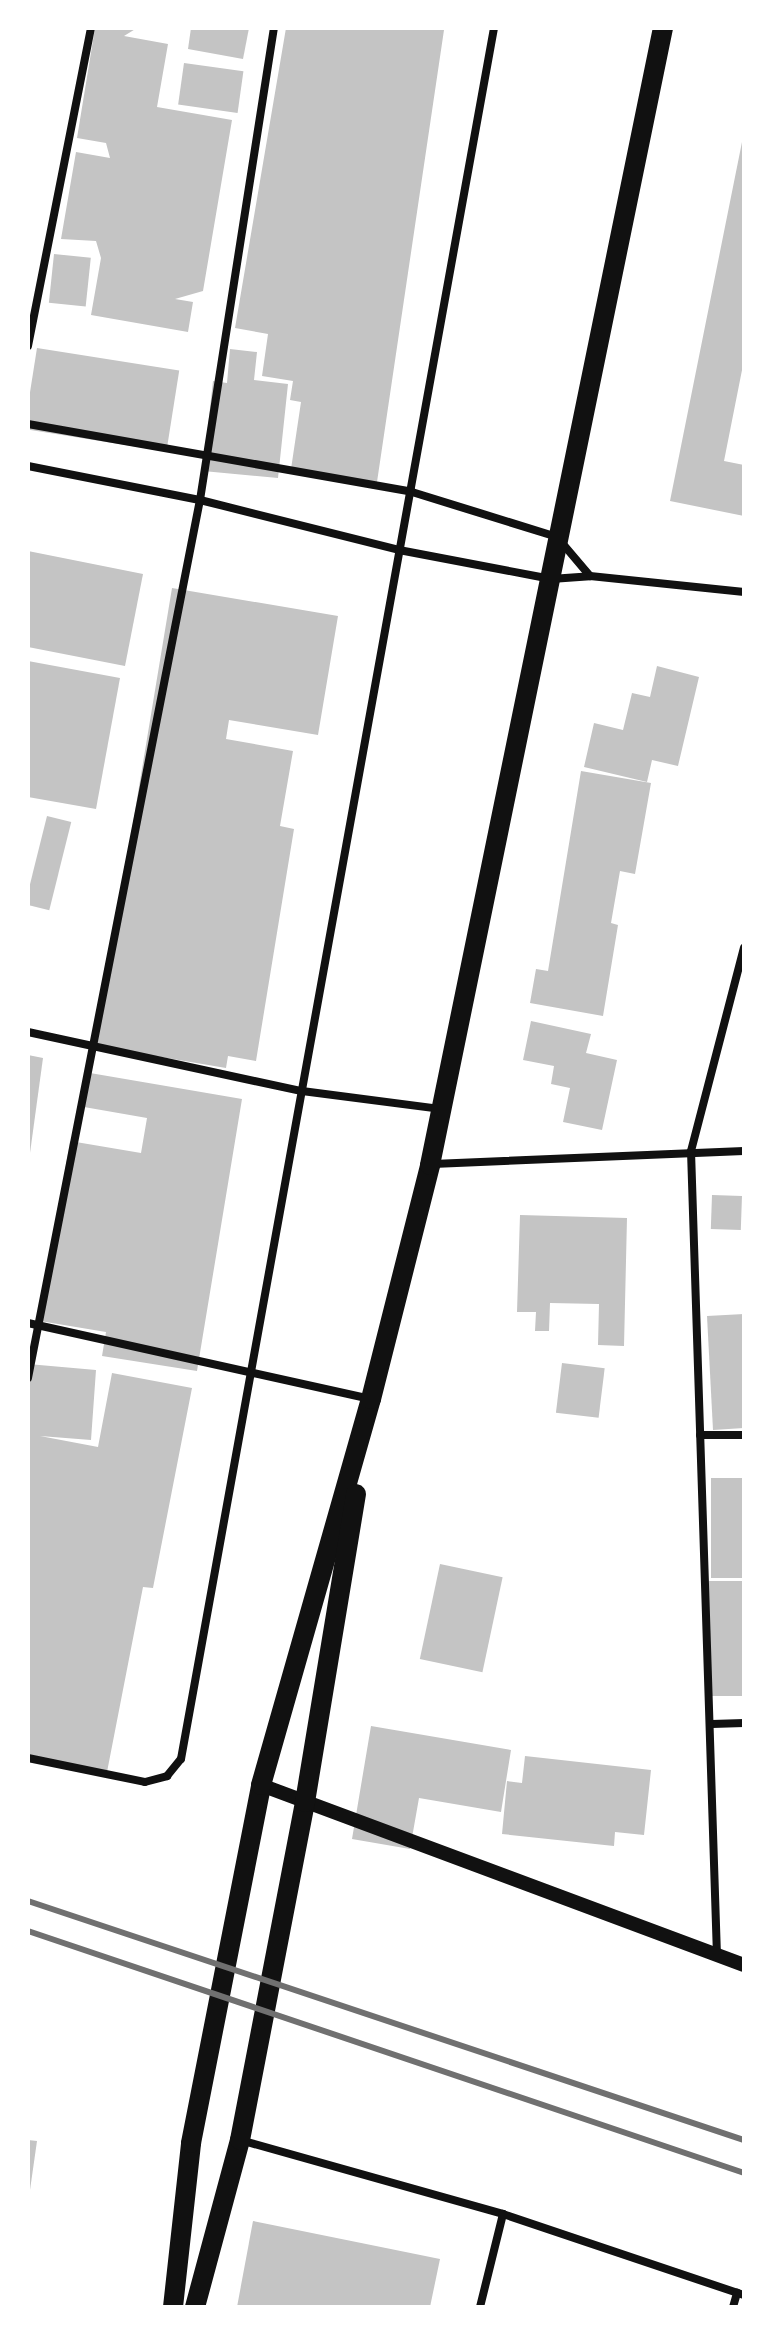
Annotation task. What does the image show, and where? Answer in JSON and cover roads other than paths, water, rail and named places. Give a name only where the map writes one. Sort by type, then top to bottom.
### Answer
[{"type":"main road","points":[[173,2307],[203,2078],[261,1785],[371,1399],[430,1165],[663,28]]},
{"type":"main road","points":[[195,2307],[240,2140],[305,1802],[371,1399]]},
{"type":"street","points":[[28,346],[91,28]]},
{"type":"street","points":[[28,1378],[200,500],[274,28]]},
{"type":"street","points":[[28,1758],[145,1782],[167,1776],[181,1759],[412,492],[450,256],[494,28]]},
{"type":"street","points":[[28,424],[208,453],[412,492],[557,537],[590,576]]},
{"type":"street","points":[[28,466],[200,500],[399,550],[551,579],[590,576],[744,592]]},
{"type":"street","points":[[717,1959],[712,1724],[691,1151],[744,948]]},
{"type":"street","points":[[28,1032],[302,1091],[442,1109]]},
{"type":"street","points":[[430,1165],[744,1151]]},
{"type":"street","points":[[28,1323],[250,1376],[371,1399]]},
{"type":"street","points":[[700,1435],[744,1435]]},
{"type":"street","points":[[712,1724],[744,1723]]},
{"type":"street","points":[[261,1785],[717,1959],[744,1965]]},
{"type":"street","points":[[240,2140],[503,2214],[740,2294],[733,2307]]},
{"type":"street","points":[[480,2307],[503,2214]]},
{"type":"railway","points":[[28,1901],[744,2140]]},
{"type":"railway","points":[[28,1931],[744,2173]]}]
